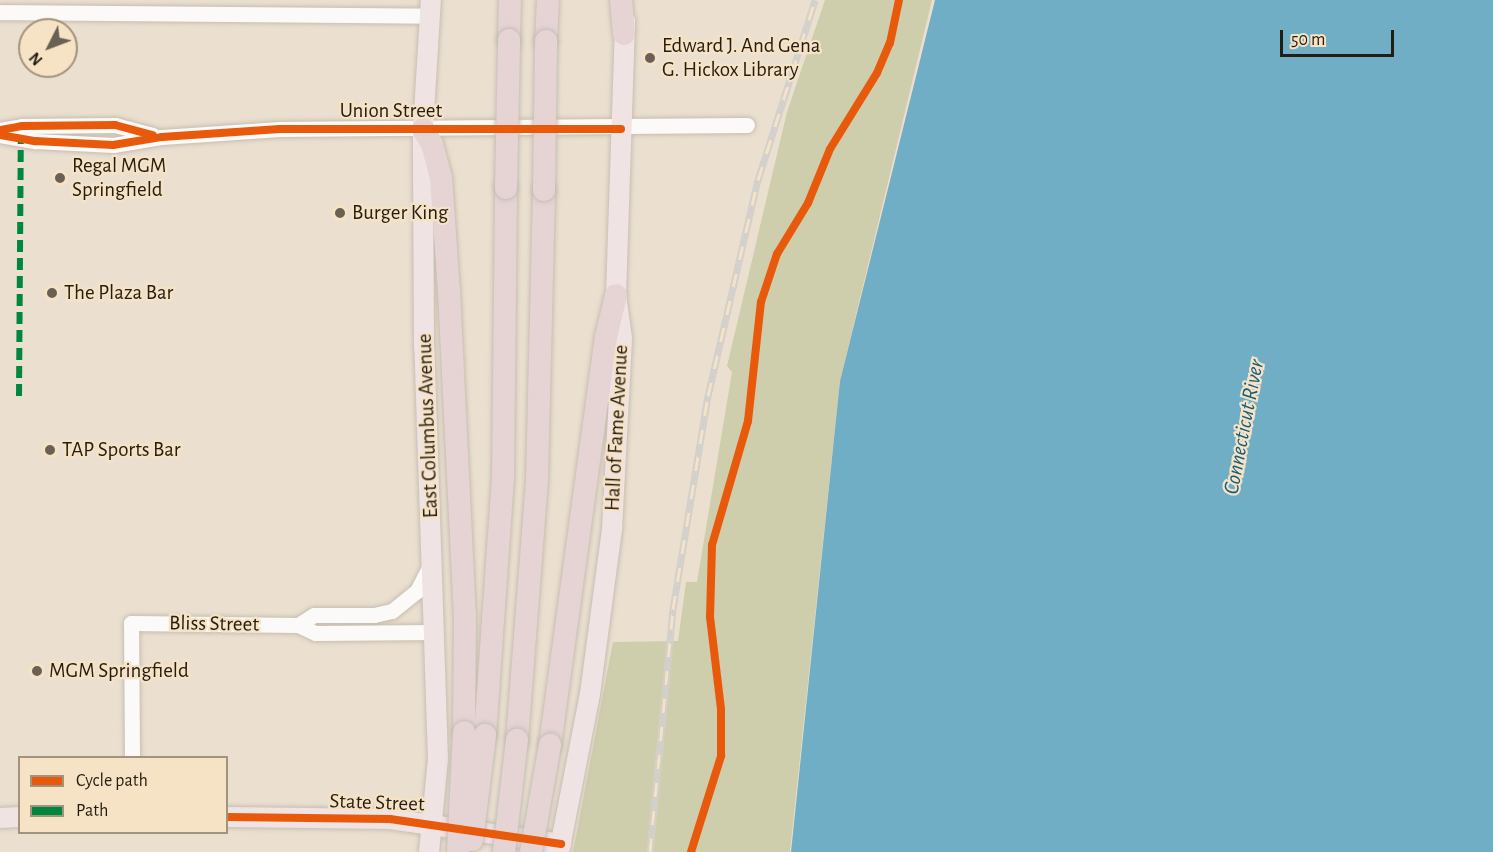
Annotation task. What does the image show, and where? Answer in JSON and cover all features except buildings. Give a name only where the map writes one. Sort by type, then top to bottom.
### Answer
[{"type":"highway","points":[[458,852],[475,733],[503,480],[510,0]]},
{"type":"highway","points":[[504,852],[517,740],[538,468],[548,0]]},
{"type":"highway","points":[[624,0],[624,34]]},
{"type":"highway","points":[[423,129],[432,144],[441,177],[449,279],[465,615],[475,733],[470,852]]},
{"type":"highway","points":[[531,852],[550,745],[606,337],[616,295]]},
{"type":"main road","name":"East Columbus Avenue","points":[[429,852],[434,824],[438,768],[433,561],[424,356],[423,129],[430,8]]},
{"type":"main road","name":"Hall of Fame Avenue","points":[[560,848],[590,694],[611,541],[622,338],[616,295],[624,34]]},
{"type":"main road","name":"State Street","points":[[228,817],[434,824],[560,848]]},
{"type":"main road","points":[[0,818],[18,818]]},
{"type":"street","points":[[0,12],[430,8]]},
{"type":"street","name":"Union Street","points":[[0,130],[22,126],[115,125],[162,137]]},
{"type":"street","name":"Union Street","points":[[0,135],[35,141],[113,144],[162,137],[280,129],[621,129],[747,125]]},
{"type":"street","name":"Bliss Street","points":[[298,625],[314,615],[374,615],[392,611],[417,591],[433,561]]},
{"type":"street","name":"Bliss Street","points":[[132,756],[131,623],[298,625],[315,633],[435,632]]},
{"type":"green space","points":[[825,0],[932,0],[840,381],[790,852],[573,852],[613,642],[678,641],[686,582],[697,582],[732,372],[727,366],[787,112]]},
{"type":"water","name":"Connecticut River","points":[[935,0],[1493,0],[1493,852],[791,852],[840,381]]},
{"type":"railway","points":[[650,852],[673,609],[708,396],[758,180],[815,0]]},
{"type":"marked path","points":[[19,396],[21,139]]},
{"type":"cycle path","points":[[691,852],[721,756],[721,709],[710,617],[712,545],[748,421],[761,302],[777,254],[808,203],[830,149],[877,73],[890,43],[899,0]]},
{"type":"cycle path","points":[[0,130],[22,126],[115,125],[153,135]]},
{"type":"cycle path","points":[[0,135],[35,141],[113,145],[162,137],[280,129],[621,129]]},
{"type":"cycle path","points":[[228,817],[390,819],[561,844]]},
{"type":"place","name":"Edward J. And Gena G. Hickox Library","points":[[650,58]]},
{"type":"place","name":"Regal MGM Springfield","points":[[60,178]]},
{"type":"place","name":"Burger King","points":[[340,213]]},
{"type":"place","name":"The Plaza Bar","points":[[52,293]]},
{"type":"place","name":"TAP Sports Bar","points":[[50,450]]},
{"type":"place","name":"MGM Springfield","points":[[37,671]]}]
